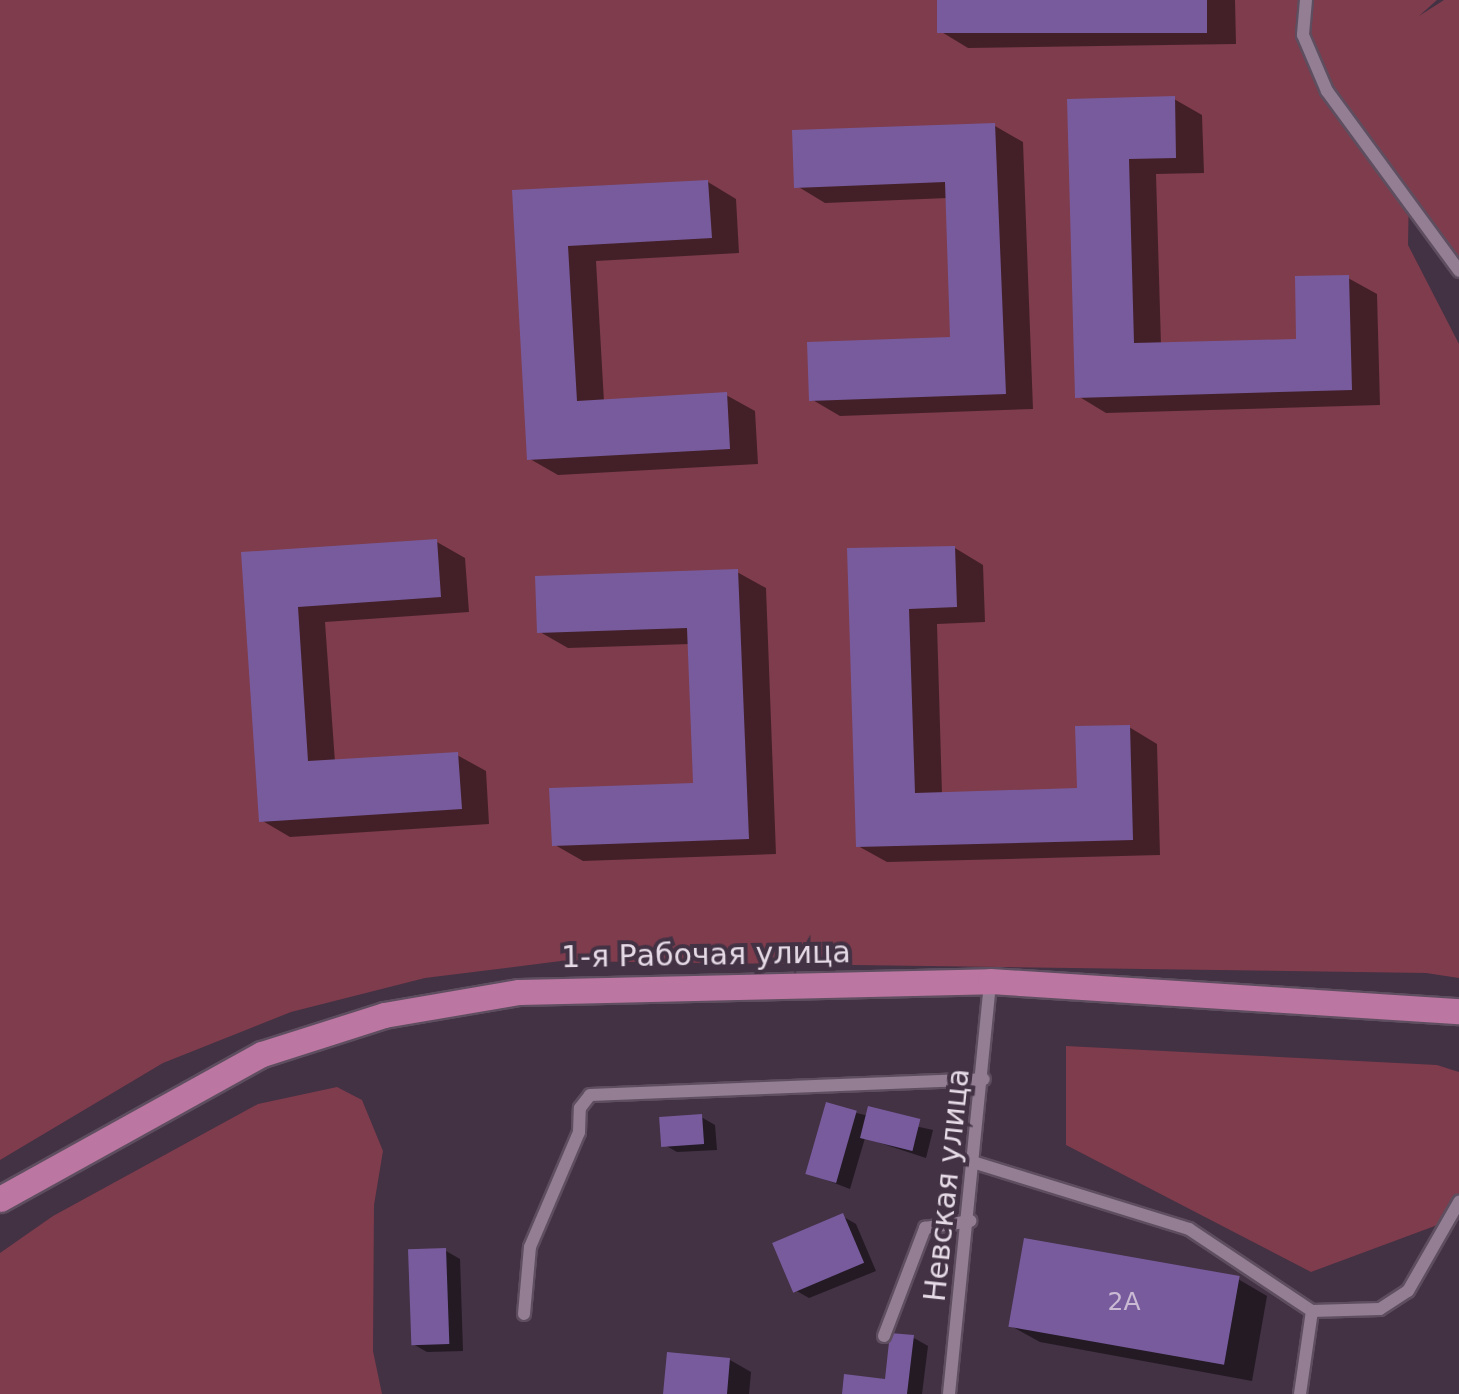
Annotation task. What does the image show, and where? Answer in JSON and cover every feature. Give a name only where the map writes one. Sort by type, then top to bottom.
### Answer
[{"type":"main road","name":"1-я Рабочая улица","points":[[0,1199],[262,1054],[384,1015],[519,992],[990,981],[1459,1011]]},
{"type":"lane","points":[[1306,0],[1303,35],[1327,90],[1459,271]]},
{"type":"lane","name":"Невская улица","points":[[949,1393],[976,1163],[990,981]]},
{"type":"lane","points":[[524,1314],[530,1247],[579,1132],[580,1108],[590,1095],[984,1079]]},
{"type":"lane","points":[[976,1163],[1190,1229],[1312,1312],[1380,1309],[1408,1291],[1459,1202]]},
{"type":"lane","points":[[884,1336],[925,1228],[970,1221]]},
{"type":"lane","points":[[1300,1394],[1312,1312]]},
{"type":"lane","points":[[949,1393],[963,1394]]},
{"type":"shaded area","points":[[0,0],[1437,0],[1419,16],[1444,0],[1459,0],[1459,278],[1409,190],[1408,245],[1459,344],[1459,978],[1426,973],[561,961],[425,978],[291,1012],[163,1063],[0,1160]]},
{"type":"shaded area","points":[[1066,1046],[1437,1065],[1459,1072],[1459,1217],[1311,1272],[1066,1145]]},
{"type":"shaded area","points":[[337,1087],[362,1100],[383,1151],[374,1205],[373,1351],[382,1394],[0,1394],[0,1253],[53,1216],[258,1104]]},
{"type":"building","points":[[937,0],[1207,0],[1207,33],[937,33]]},
{"type":"building","points":[[1175,96],[1176,158],[1129,159],[1134,343],[1296,339],[1295,276],[1349,275],[1352,390],[1075,398],[1067,99]]},
{"type":"building","points":[[995,123],[1006,394],[809,401],[807,342],[950,337],[945,182],[794,188],[792,130]]},
{"type":"building","points":[[708,180],[712,238],[568,246],[577,401],[727,392],[730,449],[527,460],[512,190]]},
{"type":"building","points":[[437,539],[441,597],[298,607],[308,761],[458,752],[462,809],[259,822],[241,552]]},
{"type":"building","points":[[955,546],[957,607],[909,609],[915,793],[1077,788],[1075,726],[1130,725],[1133,840],[856,847],[847,548]]},
{"type":"building","points":[[738,569],[749,839],[552,846],[549,788],[693,783],[687,628],[537,633],[535,576]]},
{"type":"building","points":[[826,1102],[857,1111],[836,1183],[805,1174]]},
{"type":"building","points":[[868,1106],[920,1119],[912,1151],[860,1138]]},
{"type":"building","points":[[702,1114],[704,1144],[661,1147],[659,1117]]},
{"type":"building","points":[[843,1213],[864,1263],[793,1293],[772,1243]]},
{"type":"building","points":[[1024,1238],[1240,1276],[1224,1365],[1008,1327]]},
{"type":"building","points":[[446,1248],[449,1344],[411,1345],[408,1249]]},
{"type":"building","points":[[890,1333],[914,1335],[907,1394],[842,1394],[844,1374],[885,1379]]},
{"type":"building","points":[[667,1352],[730,1358],[727,1394],[663,1394]]}]
